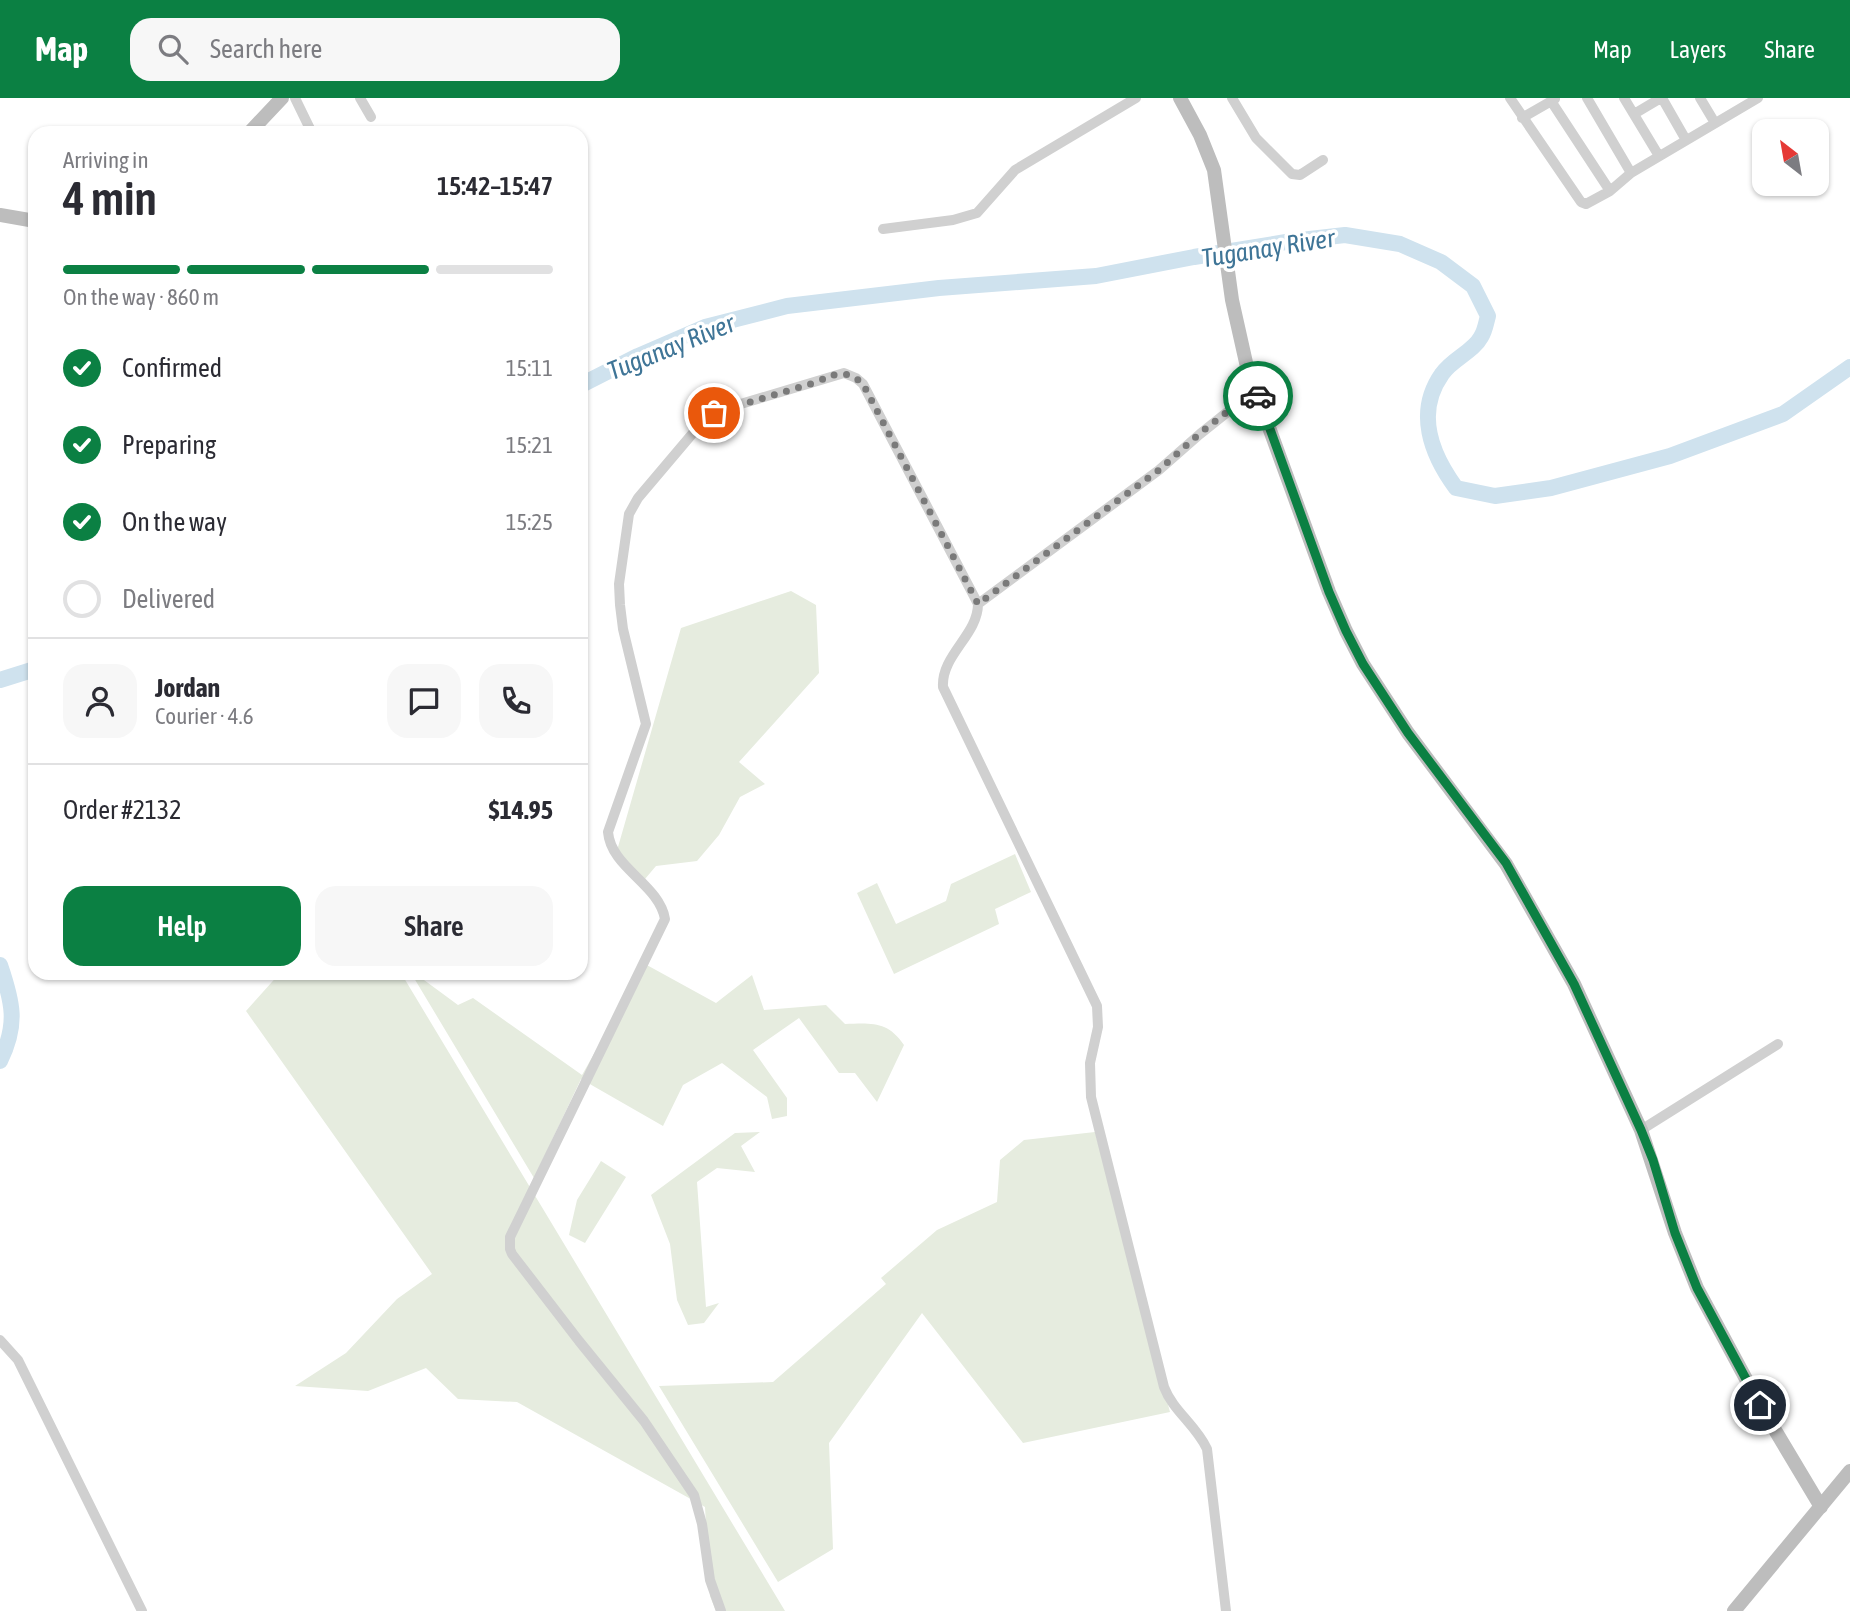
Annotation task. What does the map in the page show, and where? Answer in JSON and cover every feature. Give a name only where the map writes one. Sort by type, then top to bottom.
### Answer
[{"type":"street","points":[[256,126],[282,98]]},
{"type":"street","points":[[295,98],[309,126]]},
{"type":"street","points":[[360,98],[370,117]]},
{"type":"street","points":[[883,229],[953,220],[977,213],[1015,170],[1136,98]]},
{"type":"street","points":[[1180,98],[1208,152],[1221,210],[1236,321],[1255,390],[1329,592],[1363,664],[1408,733],[1506,863],[1574,984],[1641,1130],[1675,1233],[1697,1288],[1767,1416],[1821,1507]]},
{"type":"street","points":[[1232,98],[1256,138],[1292,174],[1300,175],[1324,160]]},
{"type":"street","points":[[1510,98],[1581,202],[1590,204],[1631,173],[1715,123],[1740,102],[1758,98]]},
{"type":"street","points":[[1587,98],[1631,173]]},
{"type":"street","points":[[1624,98],[1659,156]]},
{"type":"street","points":[[1634,114],[1662,98],[1686,140]]},
{"type":"street","points":[[1700,98],[1715,123]]},
{"type":"street","points":[[1522,118],[1553,99],[1610,191]]},
{"type":"street","points":[[0,215],[28,220]]},
{"type":"street","points":[[721,1611],[710,1580],[702,1524],[694,1495],[644,1421],[579,1341],[510,1249],[510,1237],[665,919],[657,902],[620,859],[609,840],[608,832],[646,724],[623,629],[620,605],[619,584],[629,514],[638,498],[704,420],[724,409],[844,373],[856,377],[863,384],[978,604],[976,618],[942,677],[943,687],[1097,1006],[1098,1027],[1090,1063],[1091,1097],[1164,1387],[1172,1404],[1195,1428],[1207,1449],[1226,1611]]},
{"type":"street","points":[[978,604],[1159,470],[1255,390]]},
{"type":"street","points":[[1641,1130],[1778,1044]]},
{"type":"street","points":[[0,1340],[18,1360],[142,1611]]},
{"type":"street","points":[[1734,1611],[1850,1471]]},
{"type":"shaded area","points":[[791,591],[816,605],[819,673],[739,762],[765,784],[740,797],[719,835],[697,861],[656,866],[645,879],[616,854],[681,628]]},
{"type":"shaded area","points":[[1015,854],[1031,892],[995,909],[999,924],[894,974],[857,893],[877,883],[896,924],[946,901],[951,884]]},
{"type":"shaded area","points":[[645,964],[716,1003],[752,975],[764,1010],[826,1005],[845,1024],[878,1025],[892,1031],[904,1045],[877,1102],[855,1073],[839,1073],[799,1018],[753,1050],[787,1098],[787,1116],[772,1119],[767,1097],[722,1063],[683,1085],[663,1126],[581,1079],[534,1178],[415,980],[424,980],[458,1005],[473,998],[582,1075]]},
{"type":"shaded area","points":[[274,980],[405,980],[785,1611],[716,1611],[710,1596],[705,1507],[517,1402],[458,1399],[426,1368],[368,1391],[295,1386],[346,1353],[397,1299],[432,1274],[246,1011]]},
{"type":"shaded area","points":[[760,1132],[741,1146],[755,1172],[717,1168],[697,1182],[706,1307],[719,1303],[704,1323],[688,1325],[677,1300],[670,1244],[651,1195],[735,1133]]},
{"type":"shaded area","points":[[1095,1132],[1170,1412],[1023,1443],[922,1313],[829,1443],[833,1549],[778,1582],[659,1386],[773,1382],[886,1284],[881,1278],[937,1230],[997,1202],[1000,1160],[1024,1140]]},
{"type":"shaded area","points":[[601,1161],[626,1177],[585,1243],[569,1235],[577,1200]]},
{"type":"waterway","name":"Tuganay River","points":[[588,381],[705,327],[787,306],[939,288],[1096,276],[1194,257],[1345,235],[1400,244],[1441,262],[1473,286],[1488,316],[1481,337],[1442,374],[1429,403],[1428,418],[1433,447],[1456,488],[1495,496],[1551,488],[1670,456],[1783,414],[1850,367]]},
{"type":"waterway","name":"Tuganay River","points":[[0,680],[28,671]]},
{"type":"waterway","name":"Tuganay River","points":[[0,965],[12,1013],[9,1036],[0,1061]]},
{"type":"way so far","points":[[714,413],[817,382],[832,374],[844,373],[856,377],[863,384],[978,604],[1159,470],[1255,390],[1258,396]]},
{"type":"route","points":[[1258,396],[1329,592],[1346,631],[1363,664],[1408,733],[1506,863],[1574,984],[1641,1130],[1675,1233],[1697,1288],[1760,1405]]}]
